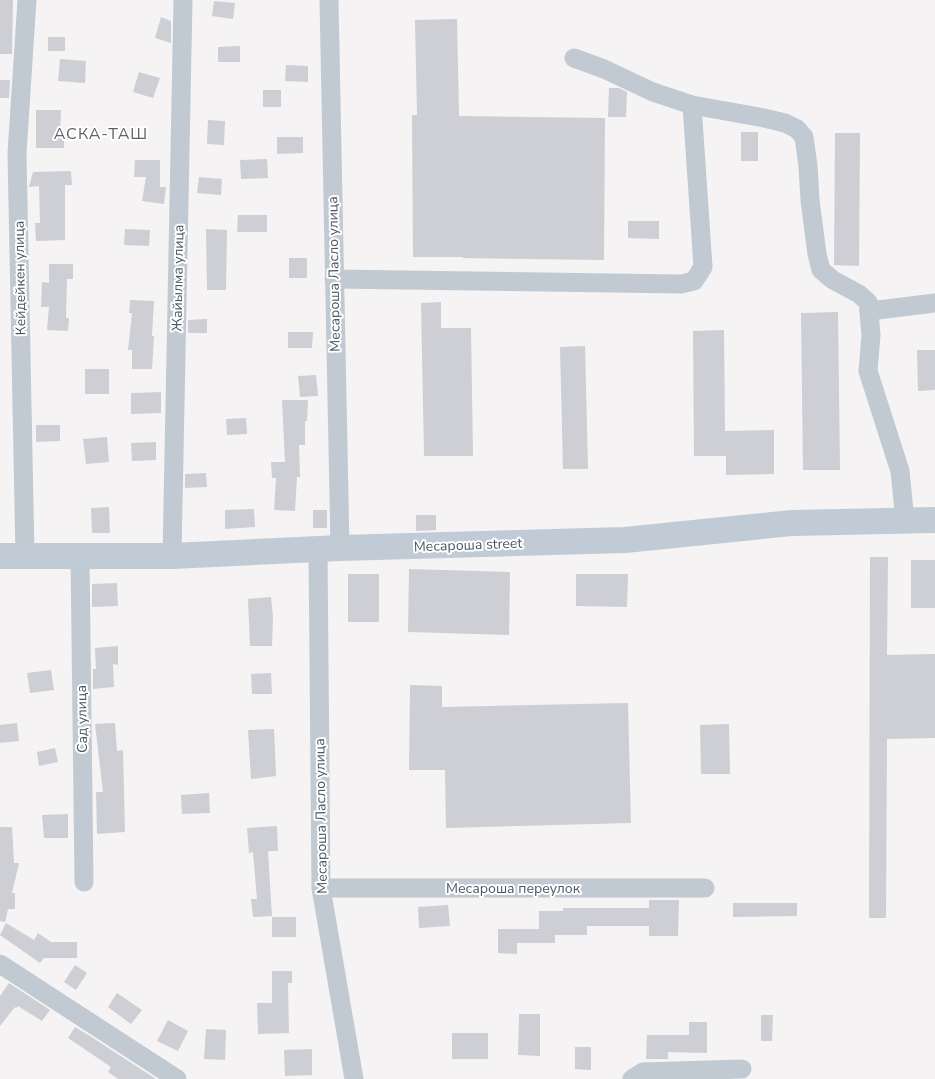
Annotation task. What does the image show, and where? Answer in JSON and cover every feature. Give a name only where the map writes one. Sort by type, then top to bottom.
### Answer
[{"type":"street","name":"Кейдейкен улица","points":[[13,556],[17,153],[27,0]]},
{"type":"street","name":"Жайылма улица","points":[[172,556],[183,0]]},
{"type":"street","name":"Месароша Ласло улица","points":[[329,0],[334,279],[321,888],[354,1079]]},
{"type":"street","points":[[574,58],[604,69],[653,92],[692,105],[785,123],[796,129],[804,137],[810,200],[821,270],[833,280],[859,294],[868,302],[870,312],[868,370],[900,472],[905,521]]},
{"type":"street","points":[[334,279],[681,284],[694,281],[703,267],[692,105]]},
{"type":"street","points":[[870,312],[935,302]]},
{"type":"street","name":"Месароша street","points":[[13,556],[172,556],[625,540],[792,523],[935,520]]},
{"type":"street","name":"Сад улица","points":[[80,556],[84,882]]},
{"type":"street","name":"Месароша переулок","points":[[321,888],[705,888]]},
{"type":"street","points":[[0,964],[177,1079]]},
{"type":"street","points":[[632,1079],[643,1072],[742,1070]]},
{"type":"building","points":[[0,0],[13,0],[12,54],[0,54]]},
{"type":"building","points":[[214,1],[235,3],[233,19],[212,16]]},
{"type":"building","points":[[161,17],[171,21],[171,43],[155,38]]},
{"type":"building","points":[[457,19],[459,116],[605,118],[604,260],[413,257],[412,115],[417,115],[415,20]]},
{"type":"building","points":[[48,37],[65,37],[65,51],[48,51]]},
{"type":"building","points":[[240,46],[240,62],[218,62],[218,47]]},
{"type":"building","points":[[60,59],[86,61],[85,83],[58,81]]},
{"type":"building","points":[[286,65],[308,66],[308,82],[285,81]]},
{"type":"building","points":[[139,72],[160,78],[153,98],[133,92]]},
{"type":"building","points":[[0,80],[10,80],[9,98],[0,98]]},
{"type":"building","points":[[609,88],[619,88],[627,92],[626,117],[608,117]]},
{"type":"building","points":[[263,90],[281,90],[281,107],[263,107]]},
{"type":"building","points":[[36,110],[61,110],[60,133],[64,133],[64,148],[36,148]]},
{"type":"building","points":[[208,120],[225,121],[224,145],[207,144]]},
{"type":"building","points":[[741,132],[758,132],[758,161],[741,161]]},
{"type":"building","points":[[835,133],[860,133],[859,266],[834,265]]},
{"type":"building","points":[[277,137],[303,137],[303,153],[277,154]]},
{"type":"building","points":[[267,159],[268,178],[241,179],[240,160]]},
{"type":"building","points":[[135,160],[160,160],[160,187],[166,187],[164,204],[142,201],[146,177],[134,177]]},
{"type":"building","points":[[71,171],[72,185],[65,185],[65,240],[36,241],[35,223],[40,223],[39,186],[29,187],[33,172]]},
{"type":"building","points":[[199,177],[222,179],[221,195],[197,193]]},
{"type":"building","points":[[238,215],[267,215],[267,232],[237,232]]},
{"type":"building","points":[[628,221],[659,221],[659,239],[628,238]]},
{"type":"building","points":[[125,229],[150,230],[149,246],[124,245]]},
{"type":"building","points":[[206,229],[227,230],[226,290],[207,290]]},
{"type":"building","points":[[289,258],[307,258],[307,278],[289,278]]},
{"type":"building","points":[[49,264],[73,264],[73,279],[67,279],[66,318],[69,318],[68,331],[47,330],[49,307],[41,307],[42,282],[49,283]]},
{"type":"building","points":[[130,300],[154,301],[152,369],[132,369],[132,350],[128,350],[132,313],[129,313]]},
{"type":"building","points":[[441,302],[441,328],[471,328],[473,456],[424,456],[421,303]]},
{"type":"building","points":[[838,312],[840,470],[803,470],[801,313]]},
{"type":"building","points":[[207,319],[207,333],[188,333],[188,320]]},
{"type":"building","points":[[724,330],[725,431],[774,430],[774,474],[726,475],[726,456],[694,456],[693,331]]},
{"type":"building","points":[[288,332],[313,332],[312,348],[288,348]]},
{"type":"building","points":[[585,346],[588,469],[563,469],[560,347]]},
{"type":"building","points":[[917,350],[935,350],[935,390],[918,391]]},
{"type":"building","points":[[85,369],[109,369],[109,394],[85,394]]},
{"type":"building","points":[[316,375],[318,396],[300,397],[298,376]]},
{"type":"building","points":[[161,392],[161,413],[131,414],[131,393]]},
{"type":"building","points":[[282,400],[308,400],[307,421],[305,421],[305,445],[299,445],[300,477],[297,477],[295,511],[274,510],[276,478],[272,478],[271,462],[285,462]]},
{"type":"building","points":[[246,418],[247,434],[227,435],[226,419]]},
{"type":"building","points":[[36,425],[60,425],[60,441],[36,442]]},
{"type":"building","points":[[107,437],[109,462],[86,464],[83,439]]},
{"type":"building","points":[[156,442],[156,460],[132,461],[131,443]]},
{"type":"building","points":[[206,473],[207,487],[185,488],[185,474]]},
{"type":"building","points":[[109,507],[110,533],[92,533],[91,508]]},
{"type":"building","points":[[254,509],[255,527],[225,529],[225,510]]},
{"type":"building","points":[[313,510],[327,510],[327,528],[313,528]]},
{"type":"building","points":[[416,515],[436,515],[436,530],[416,531]]},
{"type":"building","points":[[870,557],[888,557],[887,655],[935,654],[935,738],[887,739],[886,918],[869,918]]},
{"type":"building","points":[[911,560],[935,560],[935,608],[911,608]]},
{"type":"building","points":[[409,569],[510,572],[509,635],[408,632]]},
{"type":"building","points":[[348,574],[379,574],[379,622],[348,622]]},
{"type":"building","points":[[576,574],[628,574],[627,607],[576,606]]},
{"type":"building","points":[[117,583],[118,606],[92,607],[92,584]]},
{"type":"building","points":[[271,597],[273,617],[272,646],[250,646],[248,599]]},
{"type":"building","points":[[118,646],[118,665],[113,664],[114,687],[93,689],[93,669],[96,669],[95,648]]},
{"type":"building","points":[[51,670],[54,690],[30,693],[27,673]]},
{"type":"building","points":[[271,673],[272,694],[252,694],[251,674]]},
{"type":"building","points":[[410,685],[442,686],[442,707],[628,703],[631,823],[446,828],[445,770],[409,770]]},
{"type":"building","points":[[17,723],[19,741],[0,743],[0,725]]},
{"type":"building","points":[[115,723],[117,751],[123,750],[125,832],[97,834],[96,792],[103,792],[95,724]]},
{"type":"building","points":[[729,724],[730,774],[701,774],[700,725]]},
{"type":"building","points":[[274,729],[276,776],[251,779],[248,730]]},
{"type":"building","points":[[55,748],[58,762],[39,766],[37,752]]},
{"type":"building","points":[[209,793],[210,813],[182,814],[181,795]]},
{"type":"building","points":[[68,814],[68,838],[44,838],[42,815]]},
{"type":"building","points":[[277,826],[278,851],[268,851],[272,916],[253,917],[251,899],[257,899],[253,852],[249,853],[247,828]]},
{"type":"building","points":[[0,827],[12,827],[14,863],[19,863],[12,893],[15,893],[15,909],[8,909],[5,922],[0,921]]},
{"type":"building","points":[[649,900],[679,900],[678,936],[649,936],[649,926],[587,926],[587,935],[555,935],[555,943],[517,943],[517,954],[498,953],[498,929],[539,929],[539,911],[563,911],[563,908],[649,908]]},
{"type":"building","points":[[733,903],[797,903],[797,916],[733,917]]},
{"type":"building","points":[[448,905],[450,926],[419,928],[418,907]]},
{"type":"building","points":[[272,917],[296,917],[296,937],[272,937]]},
{"type":"building","points":[[6,923],[34,940],[38,933],[51,942],[77,942],[77,958],[44,958],[40,963],[0,935]]},
{"type":"building","points":[[75,965],[87,973],[76,990],[64,982]]},
{"type":"building","points":[[272,971],[292,971],[292,983],[288,983],[289,1033],[258,1034],[257,1003],[272,1003]]},
{"type":"building","points":[[9,983],[50,1010],[42,1021],[18,1006],[15,1007],[0,1026],[0,996]]},
{"type":"building","points":[[117,993],[142,1010],[131,1024],[108,1007]]},
{"type":"building","points":[[519,1014],[540,1014],[540,1056],[518,1055]]},
{"type":"building","points":[[761,1015],[773,1015],[772,1041],[761,1041]]},
{"type":"building","points":[[168,1020],[188,1031],[178,1051],[157,1041]]},
{"type":"building","points":[[689,1022],[707,1022],[707,1053],[668,1052],[668,1059],[646,1059],[647,1035],[689,1035]]},
{"type":"building","points":[[75,1027],[156,1079],[118,1079],[108,1072],[111,1067],[68,1038]]},
{"type":"building","points":[[206,1029],[226,1030],[225,1060],[204,1059]]},
{"type":"building","points":[[452,1033],[488,1033],[488,1059],[452,1059]]},
{"type":"building","points":[[575,1047],[591,1047],[591,1070],[575,1069]]},
{"type":"building","points":[[312,1049],[312,1075],[285,1076],[284,1050]]},
{"type":"district","name":"АСКА-ТАШ","points":[[101,134]]}]
